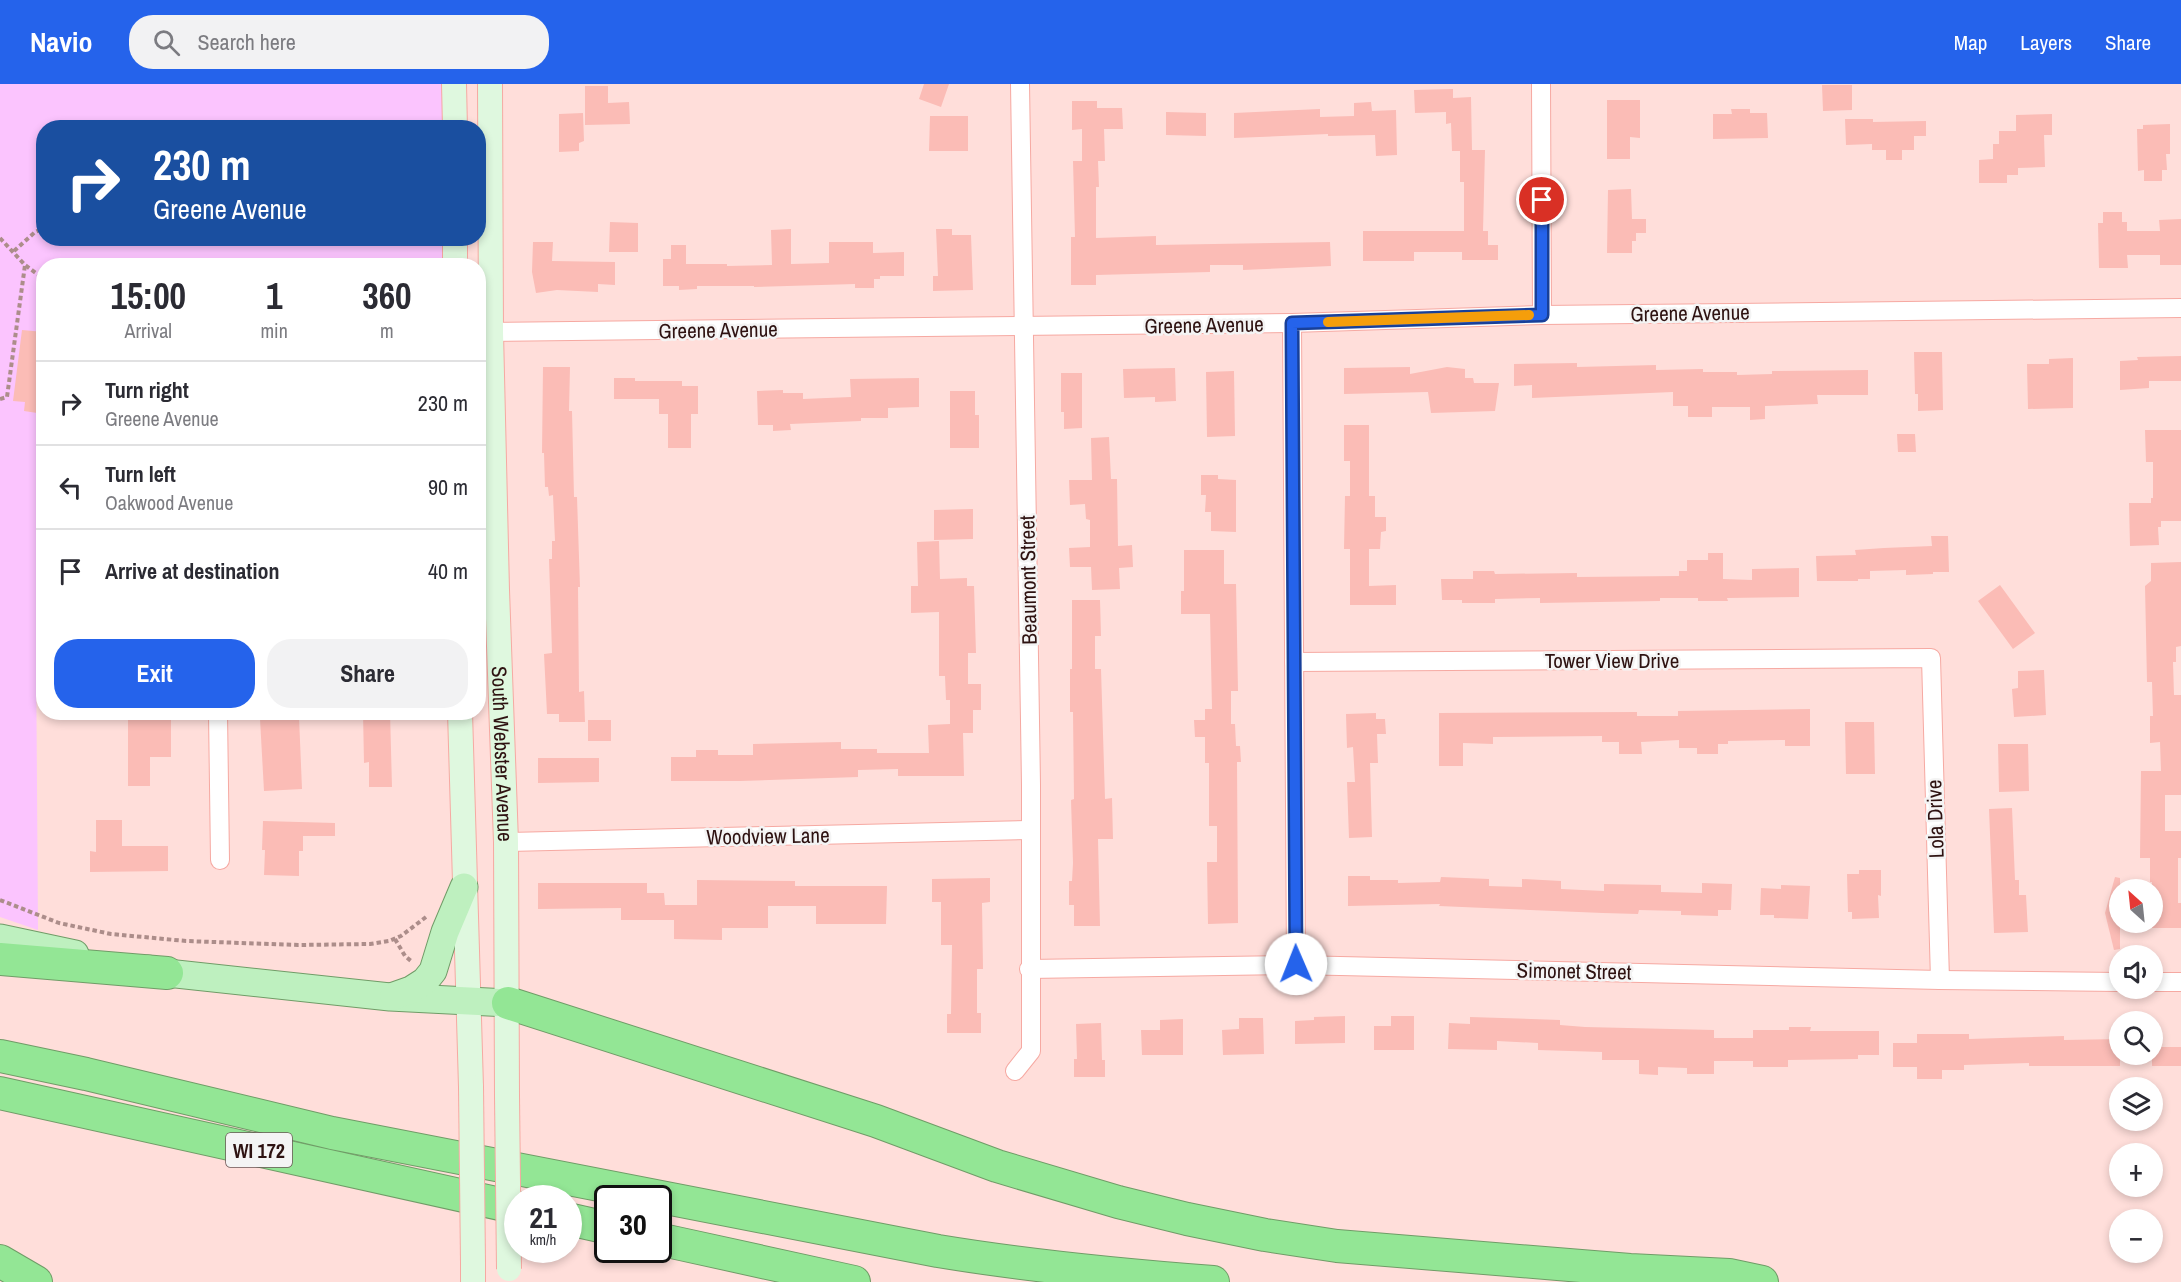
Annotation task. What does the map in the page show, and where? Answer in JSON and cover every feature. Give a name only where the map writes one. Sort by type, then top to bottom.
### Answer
[{"type":"highway","points":[[0,959],[167,973]]},
{"type":"highway","points":[[508,1003],[876,1121],[997,1166],[1118,1202],[1187,1219],[1265,1235],[1337,1246],[1729,1275],[1762,1282]]},
{"type":"highway","name":"WI 172","points":[[0,1056],[332,1132],[938,1251],[985,1259],[1213,1282]]},
{"type":"highway","name":"WI 172","points":[[0,1093],[504,1205]]},
{"type":"highway","points":[[672,1242],[854,1282]]},
{"type":"highway","points":[[0,1262],[36,1282]]},
{"type":"main road","points":[[454,84],[454,120]]},
{"type":"main road","name":"South Webster Avenue","points":[[486,282],[490,84]]},
{"type":"main road","name":"South Webster Avenue","points":[[486,418],[488,590],[506,842],[509,1276]]},
{"type":"main road","name":"South Webster Avenue","points":[[460,720],[469,1000],[473,1272]]},
{"type":"main road","points":[[390,997],[411,990],[425,981],[433,971],[445,932],[464,887]]},
{"type":"main road","points":[[0,938],[167,973],[390,997],[508,1003]]},
{"type":"street","name":"Beaumont Street","points":[[1015,1071],[1030,1051],[1030,830],[1020,84]]},
{"type":"street","points":[[1541,84],[1542,315]]},
{"type":"street","name":"Greene Avenue","points":[[486,332],[1023,327],[1292,323],[1542,315],[2181,308]]},
{"type":"street","points":[[1292,323],[1296,964]]},
{"type":"street","name":"Tower View Drive","points":[[1294,662],[1931,658]]},
{"type":"street","name":"Lola Drive","points":[[1931,658],[1940,980]]},
{"type":"street","points":[[218,720],[220,860]]},
{"type":"street","name":"Woodview Lane","points":[[506,842],[1030,830]]},
{"type":"street","name":"Simonet Street","points":[[1029,969],[1296,964],[1940,980],[2109,982]]},
{"type":"street","points":[[2163,982],[2181,982]]},
{"type":"path","points":[[14,251],[36,232]]},
{"type":"path","points":[[0,238],[25,265],[36,273]]},
{"type":"path","points":[[0,399],[7,397],[25,265]]},
{"type":"path","points":[[0,900],[59,923],[111,934],[298,945],[370,944],[394,939],[427,916]]},
{"type":"path","points":[[394,939],[411,961]]},
{"type":"shaded area","points":[[0,84],[454,84],[455,120],[36,120],[36,246],[455,246],[455,258],[36,258],[38,930],[0,917]]},
{"type":"building","points":[[924,84],[949,84],[941,107],[919,99]]},
{"type":"building","points":[[1822,85],[1852,85],[1852,110],[1823,111]]},
{"type":"building","points":[[585,86],[608,86],[608,103],[629,102],[630,124],[585,125]]},
{"type":"building","points":[[1453,89],[1453,98],[1471,97],[1472,150],[1485,150],[1483,231],[1488,231],[1488,245],[1498,245],[1498,260],[1462,260],[1462,252],[1414,252],[1414,261],[1363,261],[1363,231],[1464,231],[1464,182],[1460,182],[1460,151],[1452,151],[1451,123],[1446,124],[1446,112],[1415,113],[1414,90]]},
{"type":"building","points":[[1607,100],[1640,100],[1640,138],[1630,137],[1630,159],[1607,159]]},
{"type":"building","points":[[1072,101],[1097,101],[1097,108],[1122,108],[1123,129],[1104,129],[1105,161],[1098,161],[1099,187],[1096,187],[1096,238],[1156,236],[1156,245],[1330,242],[1331,266],[1243,270],[1243,265],[1210,265],[1210,272],[1096,275],[1096,285],[1071,285],[1071,237],[1075,237],[1073,161],[1082,161],[1082,129],[1072,130]]},
{"type":"building","points":[[1371,102],[1372,111],[1396,110],[1397,155],[1376,156],[1375,135],[1328,136],[1328,134],[1234,138],[1234,113],[1320,109],[1320,117],[1354,116],[1354,103]]},
{"type":"building","points":[[1731,109],[1750,109],[1750,113],[1767,113],[1768,138],[1713,139],[1713,114],[1732,114]]},
{"type":"building","points":[[1166,112],[1206,113],[1206,136],[1166,135]]},
{"type":"building","points":[[583,113],[584,141],[579,143],[579,151],[559,152],[559,114]]},
{"type":"building","points":[[2052,114],[2052,135],[2044,135],[2045,167],[2018,168],[2018,175],[2007,175],[2007,183],[1979,183],[1979,160],[1993,159],[1993,144],[1999,144],[1999,131],[2016,131],[2016,115]]},
{"type":"building","points":[[930,116],[968,116],[968,151],[929,151]]},
{"type":"building","points":[[1845,119],[1873,119],[1873,122],[1926,121],[1926,136],[1914,136],[1914,150],[1902,150],[1902,160],[1886,160],[1886,150],[1872,150],[1872,144],[1846,145]]},
{"type":"building","points":[[2170,124],[2170,154],[2166,154],[2167,170],[2162,170],[2162,181],[2144,181],[2144,170],[2138,171],[2137,129],[2143,129],[2143,125]]},
{"type":"building","points":[[1631,189],[1632,219],[1646,219],[1646,233],[1636,233],[1636,241],[1632,241],[1632,253],[1607,253],[1608,190]]},
{"type":"building","points":[[2103,212],[2122,212],[2122,222],[2127,222],[2127,231],[2160,231],[2159,220],[2181,219],[2181,265],[2160,265],[2160,255],[2127,255],[2128,268],[2099,268],[2098,223],[2103,223]]},
{"type":"building","points":[[610,222],[638,223],[638,252],[609,252]]},
{"type":"building","points":[[791,229],[791,264],[829,263],[829,242],[873,242],[873,253],[904,252],[904,276],[880,276],[880,279],[874,279],[874,288],[855,288],[855,284],[697,286],[697,289],[679,290],[679,286],[663,286],[663,259],[671,259],[671,245],[686,245],[686,264],[772,265],[771,230]]},
{"type":"building","points":[[936,229],[952,229],[952,235],[971,235],[973,290],[933,291],[933,276],[938,276]]},
{"type":"building","points":[[533,242],[553,242],[552,261],[615,262],[615,285],[598,284],[598,292],[557,290],[536,293],[532,272]]},
{"type":"building","points":[[22,330],[36,331],[36,413],[24,411],[25,402],[13,401]]},
{"type":"building","points":[[1914,352],[1942,352],[1943,410],[1918,411],[1918,394],[1915,394]]},
{"type":"building","points":[[2181,356],[2181,381],[2149,381],[2149,388],[2120,390],[2120,361],[2138,360],[2137,357]]},
{"type":"building","points":[[2073,358],[2073,408],[2028,409],[2027,364],[2049,364],[2049,359]]},
{"type":"building","points":[[1577,363],[1577,367],[1656,365],[1656,370],[1703,369],[1703,372],[1737,372],[1737,375],[1772,374],[1772,371],[1868,370],[1868,395],[1817,395],[1818,404],[1765,406],[1765,419],[1750,420],[1750,407],[1712,407],[1712,417],[1688,417],[1688,406],[1673,406],[1673,392],[1532,398],[1532,385],[1514,386],[1514,364]]},
{"type":"building","points":[[543,367],[570,367],[569,411],[572,411],[574,497],[577,497],[580,587],[578,587],[579,692],[584,691],[585,722],[559,722],[559,714],[547,714],[544,654],[552,653],[549,559],[552,559],[552,541],[555,541],[553,495],[549,496],[548,487],[545,487],[544,453],[542,453]]},
{"type":"building","points":[[1410,367],[1410,374],[1447,367],[1465,369],[1465,378],[1473,378],[1474,383],[1499,383],[1495,411],[1431,413],[1428,392],[1344,394],[1344,368]]},
{"type":"building","points":[[1175,368],[1176,401],[1155,402],[1155,397],[1124,398],[1123,369]]},
{"type":"building","points":[[1234,371],[1235,436],[1207,437],[1206,372]]},
{"type":"building","points":[[1061,373],[1082,373],[1082,428],[1064,429],[1064,412],[1061,412]]},
{"type":"building","points":[[614,378],[635,378],[635,381],[682,381],[682,386],[698,386],[698,414],[691,414],[691,448],[668,448],[668,414],[659,414],[659,399],[614,399]]},
{"type":"building","points":[[919,378],[919,407],[888,408],[888,418],[790,424],[791,430],[773,431],[773,425],[758,425],[757,391],[783,390],[783,393],[803,393],[803,399],[851,397],[850,379]]},
{"type":"building","points":[[950,391],[975,391],[975,415],[979,415],[979,448],[950,448]]},
{"type":"building","points":[[1344,425],[1369,425],[1369,496],[1375,496],[1375,517],[1386,517],[1386,531],[1381,532],[1380,549],[1369,549],[1369,586],[1396,585],[1396,605],[1350,605],[1350,549],[1344,549],[1345,496],[1350,496],[1350,461],[1344,461]]},
{"type":"building","points":[[2145,430],[2181,430],[2181,521],[2161,521],[2161,527],[2158,527],[2159,545],[2130,546],[2129,503],[2151,503],[2151,498],[2153,498],[2153,462],[2146,462]]},
{"type":"building","points":[[1897,434],[1915,434],[1916,452],[1898,452]]},
{"type":"building","points":[[1109,437],[1111,479],[1117,479],[1118,546],[1132,545],[1133,567],[1119,568],[1120,589],[1092,590],[1091,567],[1070,567],[1069,548],[1090,547],[1090,520],[1086,519],[1085,504],[1070,505],[1069,480],[1092,480],[1091,438]]},
{"type":"building","points":[[1201,475],[1218,475],[1218,479],[1236,480],[1236,532],[1211,531],[1211,512],[1205,512],[1206,495],[1201,495]]},
{"type":"building","points":[[973,509],[973,539],[934,540],[934,510]]},
{"type":"building","points":[[1931,536],[1948,536],[1949,572],[1906,575],[1906,570],[1870,571],[1870,579],[1817,581],[1816,556],[1856,555],[1855,550],[1932,546]]},
{"type":"building","points":[[939,541],[940,579],[967,578],[967,586],[974,586],[976,653],[968,653],[968,684],[981,684],[981,710],[973,710],[973,733],[963,733],[964,776],[898,776],[898,769],[858,770],[858,777],[671,781],[671,757],[696,757],[696,750],[718,750],[718,755],[753,755],[753,744],[841,742],[841,749],[877,749],[877,753],[929,753],[928,725],[950,724],[950,700],[946,700],[945,676],[939,676],[939,612],[911,613],[911,586],[918,586],[917,542]]},
{"type":"building","points":[[1184,550],[1224,550],[1224,584],[1236,584],[1238,691],[1231,691],[1231,724],[1235,724],[1236,746],[1240,746],[1241,762],[1237,762],[1238,923],[1208,924],[1207,862],[1217,862],[1217,826],[1209,826],[1209,763],[1205,763],[1205,737],[1195,737],[1194,720],[1205,720],[1205,709],[1212,709],[1210,614],[1181,614],[1181,591],[1184,591]]},
{"type":"building","points":[[1708,553],[1723,553],[1723,579],[1752,580],[1752,569],[1799,568],[1799,597],[1727,598],[1728,601],[1660,598],[1660,601],[1540,603],[1540,598],[1495,599],[1495,603],[1462,603],[1462,600],[1442,600],[1441,579],[1473,579],[1473,571],[1494,571],[1495,574],[1577,573],[1577,577],[1679,576],[1679,571],[1687,571],[1687,560],[1708,560]]},
{"type":"building","points":[[2181,562],[2181,646],[2176,647],[2176,662],[2173,662],[2174,695],[2181,695],[2181,795],[2165,795],[2165,831],[2181,831],[2181,858],[2178,858],[2178,903],[2181,903],[2181,928],[2163,928],[2163,879],[2150,879],[2150,858],[2140,858],[2141,771],[2161,771],[2160,742],[2150,743],[2150,716],[2153,716],[2152,682],[2147,682],[2145,586],[2151,581],[2151,563]]},
{"type":"building","points":[[2000,585],[2035,633],[2013,649],[1978,601]]},
{"type":"building","points":[[1072,600],[1100,600],[1101,636],[1095,636],[1095,669],[1101,669],[1105,799],[1112,798],[1113,839],[1098,839],[1100,926],[1074,926],[1074,905],[1069,905],[1069,881],[1072,881],[1073,863],[1071,800],[1074,799],[1073,712],[1070,712]]},
{"type":"building","points":[[2044,670],[2046,715],[2014,717],[2012,689],[2018,688],[2018,671]]},
{"type":"building","points":[[1810,709],[1810,746],[1785,746],[1785,740],[1728,741],[1728,744],[1718,744],[1718,754],[1697,754],[1697,748],[1679,748],[1679,740],[1641,742],[1642,754],[1619,754],[1619,742],[1602,742],[1602,736],[1493,737],[1493,744],[1463,743],[1463,766],[1439,766],[1439,713],[1637,712],[1637,716],[1678,716],[1678,711]]},
{"type":"building","points":[[1376,713],[1376,719],[1385,719],[1386,734],[1377,734],[1378,763],[1370,763],[1372,837],[1349,838],[1347,782],[1355,782],[1353,747],[1347,748],[1346,714]]},
{"type":"building","points":[[128,720],[171,720],[171,757],[150,757],[150,786],[128,786]]},
{"type":"building","points":[[260,720],[299,720],[302,789],[264,791]]},
{"type":"building","points":[[363,720],[390,720],[392,787],[369,787],[369,762],[364,763]]},
{"type":"building","points":[[588,720],[611,720],[611,741],[588,741]]},
{"type":"building","points":[[1845,722],[1874,722],[1875,774],[1846,774]]},
{"type":"building","points":[[1998,744],[2028,744],[2029,791],[1999,792]]},
{"type":"building","points":[[538,758],[599,758],[599,782],[538,783]]},
{"type":"building","points":[[2012,808],[2015,880],[2019,880],[2019,895],[2026,895],[2028,932],[1994,933],[1989,809]]},
{"type":"building","points":[[96,820],[122,820],[122,846],[168,846],[168,871],[90,872],[90,851],[96,852]]},
{"type":"building","points":[[263,821],[335,823],[335,836],[303,836],[303,851],[299,851],[299,876],[264,875]]},
{"type":"building","points":[[1859,870],[1881,870],[1881,896],[1878,895],[1879,918],[1852,919],[1852,912],[1848,912],[1847,874],[1859,874]]},
{"type":"building","points":[[1348,876],[1370,876],[1370,880],[1398,880],[1398,883],[1440,882],[1441,877],[1489,879],[1489,886],[1522,887],[1522,879],[1561,881],[1561,889],[1604,891],[1604,884],[1661,885],[1661,892],[1702,893],[1702,883],[1732,884],[1731,910],[1718,910],[1718,916],[1681,915],[1681,911],[1639,910],[1638,914],[1603,913],[1439,906],[1440,904],[1348,906]]},
{"type":"building","points":[[990,878],[990,902],[982,903],[983,969],[977,969],[977,1013],[981,1013],[981,1033],[947,1033],[947,1014],[951,1014],[952,945],[941,945],[941,902],[932,902],[932,879]]},
{"type":"building","points":[[697,880],[795,881],[795,886],[887,886],[886,924],[816,924],[816,906],[768,906],[768,928],[722,928],[722,940],[674,939],[674,920],[621,920],[621,908],[538,909],[538,883],[647,883],[647,893],[664,893],[665,905],[697,905]]},
{"type":"building","points":[[1781,885],[1810,886],[1808,919],[1774,918],[1774,915],[1760,915],[1761,888],[1781,889]]},
{"type":"building","points":[[2109,899],[2109,929],[2105,913]]},
{"type":"building","points":[[2110,933],[2120,933],[2120,945],[2113,945]]},
{"type":"building","points":[[1345,1016],[1345,1043],[1295,1044],[1295,1021],[1314,1020],[1314,1017]]},
{"type":"building","points":[[1391,1016],[1414,1016],[1414,1050],[1374,1050],[1374,1026],[1391,1026]]},
{"type":"building","points":[[1470,1017],[1560,1020],[1560,1025],[1585,1027],[1714,1030],[1714,1038],[1753,1038],[1753,1030],[1789,1030],[1789,1027],[1811,1027],[1810,1031],[1879,1031],[1879,1055],[1858,1055],[1858,1059],[1788,1060],[1788,1067],[1753,1067],[1753,1061],[1714,1061],[1714,1074],[1687,1074],[1687,1068],[1658,1067],[1658,1075],[1639,1074],[1639,1060],[1602,1060],[1602,1052],[1538,1050],[1538,1043],[1497,1041],[1497,1050],[1448,1049],[1449,1023],[1470,1024]]},
{"type":"building","points":[[1239,1018],[1263,1018],[1264,1054],[1223,1055],[1222,1030],[1239,1029]]},
{"type":"building","points":[[1183,1019],[1183,1055],[1142,1055],[1141,1030],[1160,1030],[1160,1020]]},
{"type":"building","points":[[1101,1023],[1105,1077],[1074,1077],[1074,1059],[1077,1059],[1076,1024]]},
{"type":"building","points":[[1917,1034],[1969,1034],[1969,1039],[2064,1036],[2064,1040],[2109,1039],[2109,1065],[2120,1066],[2029,1066],[2029,1063],[1964,1065],[1964,1070],[1942,1070],[1942,1079],[1917,1079],[1917,1067],[1893,1067],[1893,1043],[1917,1043]]},
{"type":"building","points":[[2163,1047],[2181,1047],[2181,1066],[2152,1066],[2163,1065]]},
{"type":"slow traffic","points":[[1328,322],[1529,315]]},
{"type":"route","points":[[1296,964],[1292,323],[1542,315],[1542,200]]}]
